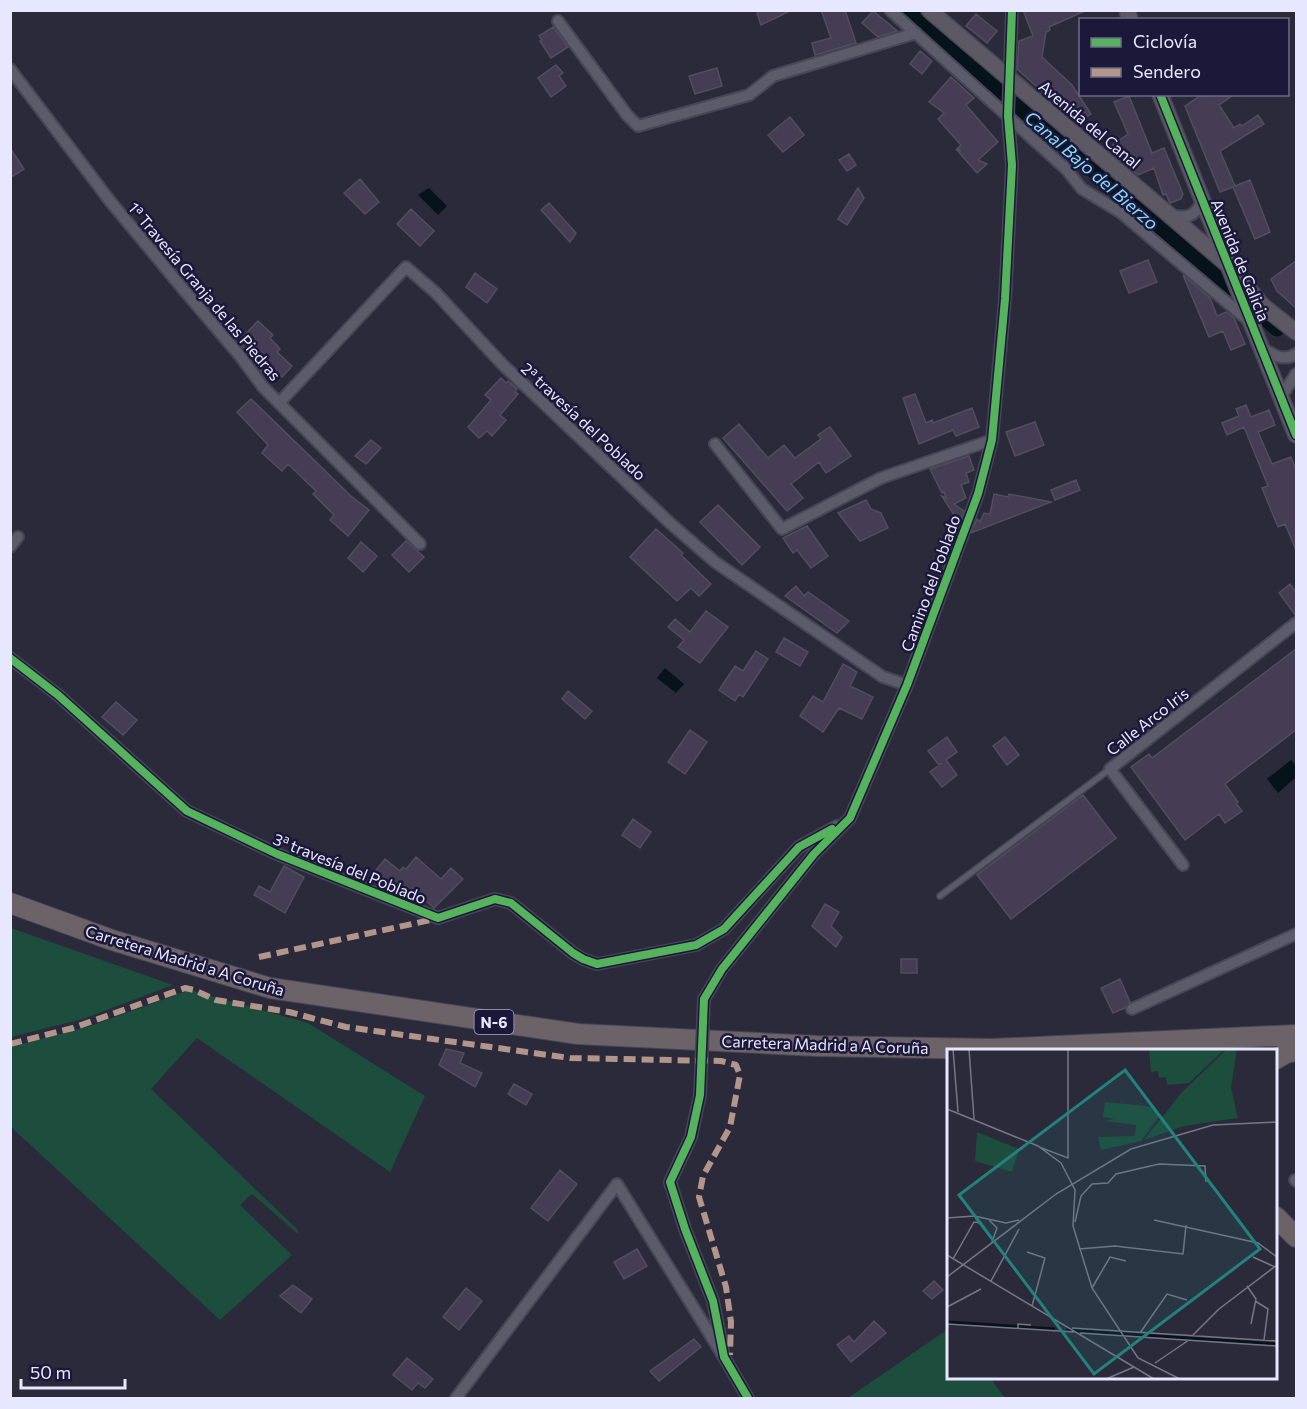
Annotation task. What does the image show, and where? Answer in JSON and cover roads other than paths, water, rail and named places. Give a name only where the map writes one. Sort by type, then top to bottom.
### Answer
[{"type":"highway","name":"Carretera Madrid a A Coruña","points":[[10,903],[112,940],[270,988],[578,1034],[817,1046],[992,1049],[1296,1035]]},
{"type":"highway","points":[[1277,1058],[1296,1051]]},
{"type":"street","points":[[890,10],[1066,169],[1082,189],[1120,212],[1249,318]]},
{"type":"street","name":"Avenida del Canal","points":[[929,10],[1228,265]]},
{"type":"street","name":"Camino del Poblado","points":[[724,1357],[713,1301],[685,1229],[670,1182],[691,1137],[700,1095],[704,999],[722,969],[814,854],[850,818],[907,685],[978,494],[992,440],[1006,288],[1011,165],[1008,116],[1012,10]]},
{"type":"street","points":[[558,21],[627,115],[638,126],[749,95],[773,76],[916,33]]},
{"type":"street","name":"1ª Travesía Granja de las Piedras","points":[[10,69],[142,240],[240,356],[263,387],[420,544]]},
{"type":"street","name":"Avenida de Galicia","points":[[1161,96],[1296,435]]},
{"type":"street","points":[[1169,215],[1187,218],[1197,212],[1203,201]]},
{"type":"street","points":[[1228,265],[1263,306],[1296,332]]},
{"type":"street","name":"2ª travesía del Poblado","points":[[280,402],[406,267],[436,293],[503,365],[670,523],[715,562],[883,677],[907,685]]},
{"type":"street","points":[[1260,346],[1275,356],[1283,358],[1296,354]]},
{"type":"street","points":[[1281,397],[1296,374]]},
{"type":"street","points":[[715,444],[782,529],[881,478],[992,440]]},
{"type":"street","points":[[10,547],[18,537]]},
{"type":"street","name":"Calle Arco Iris","points":[[1183,865],[1110,769],[1296,623]]},
{"type":"street","name":"3ª travesía del Poblado","points":[[10,658],[58,695],[187,811],[277,854],[438,918],[495,899],[511,903],[573,953],[597,964],[696,945],[724,929],[799,847],[850,818]]},
{"type":"street","points":[[1132,1010],[1296,934]]},
{"type":"street","points":[[456,1398],[617,1184],[748,1398]]},
{"type":"lane","points":[[940,896],[1110,769]]},
{"type":"waterway","name":"Canal Bajo del Bierzo","points":[[907,10],[1277,329]]}]
